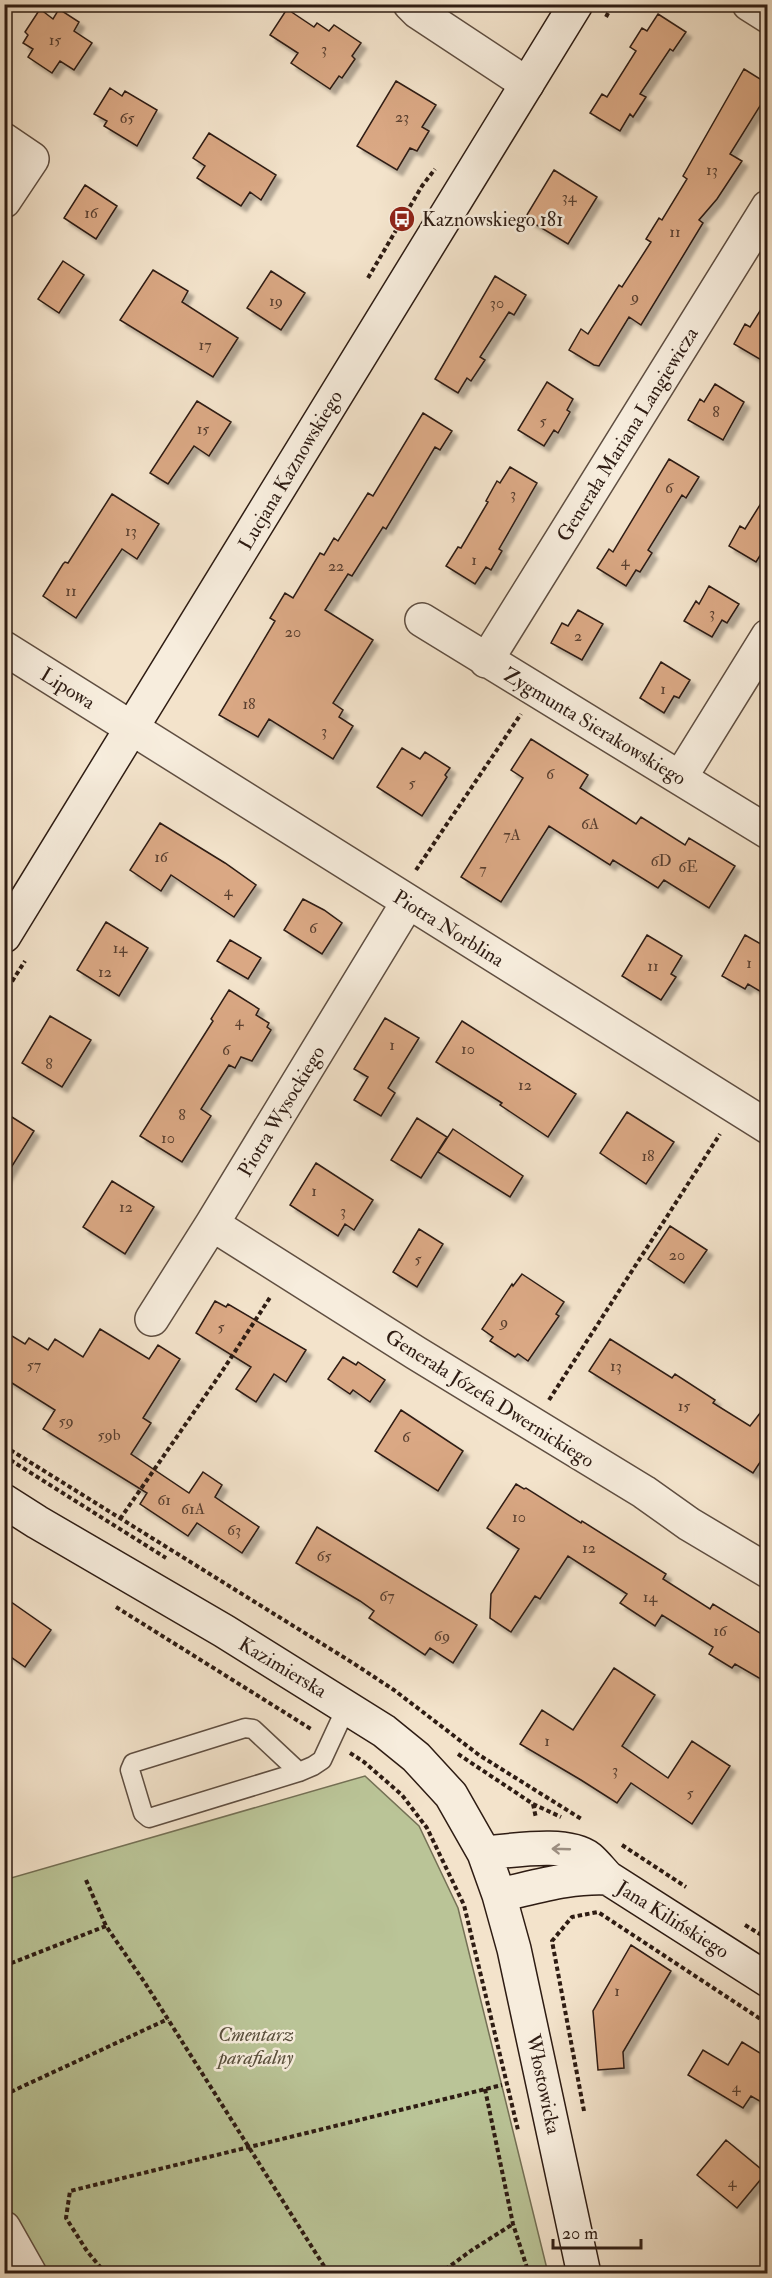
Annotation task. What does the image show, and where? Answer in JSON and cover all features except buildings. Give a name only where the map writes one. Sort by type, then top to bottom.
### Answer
[{"type":"street","points":[[410,4],[418,12],[527,84]]},
{"type":"street","name":"Lucjana Kaznowskiego","points":[[4,936],[576,4]]},
{"type":"street","points":[[749,4],[768,16]]},
{"type":"street","points":[[4,140],[32,159],[4,201]]},
{"type":"street","name":"Generała Mariana Langiewicza","points":[[486,661],[768,207]]},
{"type":"street","name":"Zygmunta Sierakowskiego","points":[[422,620],[768,832]]},
{"type":"street","points":[[680,778],[768,636]]},
{"type":"street","name":"Lipowa","points":[[4,648],[132,728]]},
{"type":"street","name":"Piotra Norblina","points":[[132,728],[410,890],[763,1114]]},
{"type":"street","name":"Piotra Wysockiego","points":[[152,1319],[212,1224],[410,890]]},
{"type":"street","name":"Generała Józefa Dwernickiego","points":[[212,1224],[644,1492],[689,1524],[768,1571]]},
{"type":"street","name":"Kazimierska","points":[[4,1501],[224,1631],[384,1731],[416,1757],[451,1796],[483,1853],[499,1895]]},
{"type":"street","name":"Jana Kilińskiego","points":[[483,1853],[557,1848],[570,1849],[588,1857],[608,1878],[768,1980]]},
{"type":"street","name":"Jana Kilińskiego","points":[[499,1895],[569,1879],[608,1878]]},
{"type":"street","name":"Włostowicka","points":[[499,1895],[517,1960],[584,2274]]},
{"type":"street","points":[[4,2228],[30,2274]]},
{"type":"lane","points":[[299,1772],[252,1729],[245,1728],[134,1763],[130,1770],[143,1813],[149,1818],[299,1772],[313,1766],[322,1760],[347,1706]]},
{"type":"path","points":[[367,280],[422,186],[437,167]]},
{"type":"path","points":[[410,890],[537,691]]},
{"type":"path","points":[[533,1425],[722,1131]]},
{"type":"path","points":[[120,1519],[221,1373],[287,1271]]},
{"type":"path","points":[[4,1446],[353,1663],[394,1690],[479,1755],[586,1822]]},
{"type":"path","points":[[107,1602],[364,1762],[402,1795],[428,1828],[464,1905],[520,2140]]},
{"type":"path","points":[[613,1839],[685,1887]]},
{"type":"path","points":[[86,1880],[106,1926],[168,2019],[329,2274]]},
{"type":"path","points":[[568,2031],[552,1941],[572,1917],[582,1913],[598,1912],[768,2024]]},
{"type":"path","points":[[4,1966],[106,1926]]},
{"type":"path","points":[[4,2096],[168,2019]]},
{"type":"path","points":[[106,2274],[87,2251],[66,2218],[70,2191],[502,2085]]},
{"type":"path","points":[[485,2090],[513,2224],[529,2274]]},
{"type":"path","points":[[439,2274],[513,2224]]},
{"type":"green space","name":"Cmentarz parafialny","points":[[365,1776],[419,1826],[458,1908],[548,2273],[40,2273],[5,2213],[4,1880]]},
{"type":"place","name":"Kaznowskiego 181","points":[[402,219]]}]
